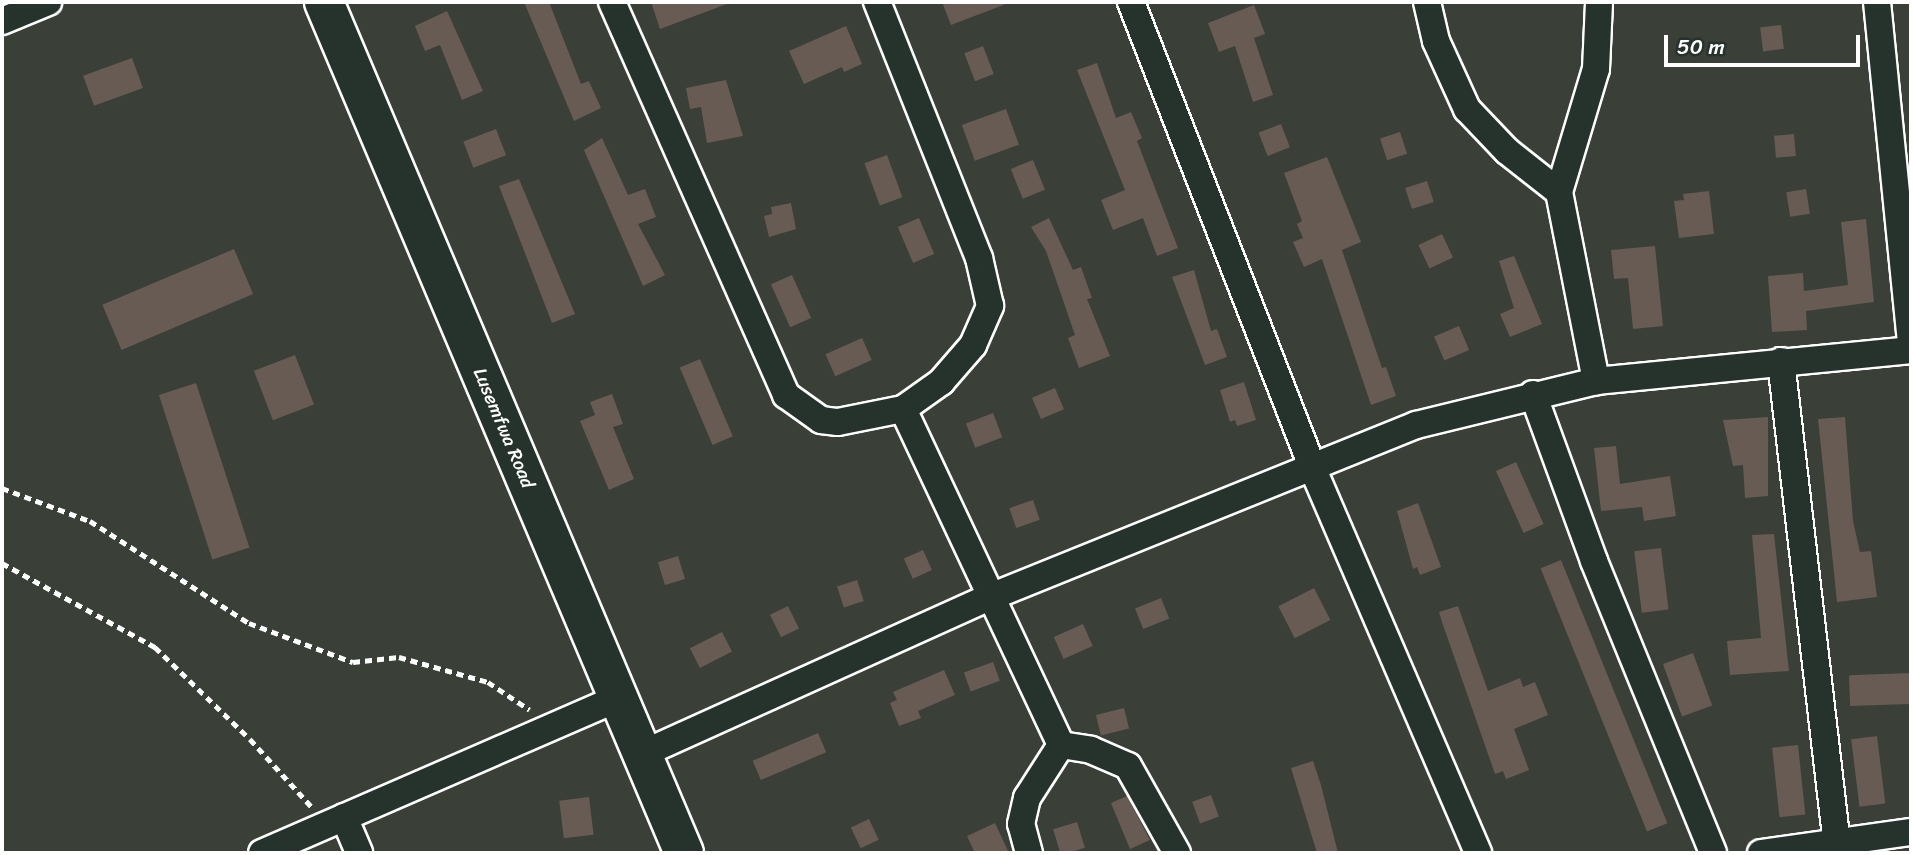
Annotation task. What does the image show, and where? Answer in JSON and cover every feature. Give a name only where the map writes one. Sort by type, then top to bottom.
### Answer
[{"type":"street","points":[[13,12],[48,2]]},
{"type":"street","name":"Lusemfwa Road","points":[[324,2],[684,853]]},
{"type":"street","points":[[612,2],[786,395],[821,420],[872,418],[903,409],[941,382],[973,345],[990,306],[979,258],[877,2]]},
{"type":"street","points":[[1131,2],[1312,467],[1478,853]]},
{"type":"street","points":[[1427,2],[1436,41],[1467,110],[1507,151],[1559,192]]},
{"type":"street","points":[[1595,381],[1559,192],[1596,69],[1599,2]]},
{"type":"street","points":[[1877,2],[1911,340]]},
{"type":"street","points":[[642,754],[988,598],[1416,425],[1533,394],[1595,381],[1911,350]]},
{"type":"street","points":[[1781,361],[1838,848]]},
{"type":"street","points":[[1533,394],[1594,561],[1713,853]]},
{"type":"street","points":[[903,409],[988,598],[1061,745]]},
{"type":"street","points":[[262,853],[618,698]]},
{"type":"street","points":[[1029,853],[1021,824],[1027,798],[1061,745]]},
{"type":"street","points":[[1061,745],[1091,750],[1128,766],[1177,853]]},
{"type":"street","points":[[333,822],[359,853]]},
{"type":"street","points":[[1761,853],[1838,848],[1911,832]]},
{"type":"path","points":[[2,488],[90,521],[249,623],[353,662],[399,657],[488,682],[553,726]]},
{"type":"path","points":[[2,563],[155,647],[333,822]]},
{"type":"building","points":[[524,2],[549,2],[581,84],[589,81],[601,108],[574,121]]},
{"type":"building","points":[[651,2],[727,2],[727,4],[660,29]]},
{"type":"building","points":[[942,2],[1006,2],[1006,4],[951,25]]},
{"type":"building","points":[[1254,5],[1265,34],[1254,38],[1273,95],[1253,102],[1235,46],[1219,52],[1208,23]]},
{"type":"building","points":[[447,11],[483,91],[462,100],[440,45],[425,51],[415,26]]},
{"type":"building","points":[[1781,25],[1784,49],[1763,51],[1760,28]]},
{"type":"building","points":[[846,26],[862,64],[844,72],[842,67],[804,84],[789,51]]},
{"type":"building","points":[[983,46],[994,74],[975,81],[964,53]]},
{"type":"building","points":[[132,58],[143,88],[94,106],[83,76]]},
{"type":"building","points":[[1097,63],[1116,118],[1131,112],[1142,138],[1137,141],[1178,248],[1157,256],[1143,218],[1113,230],[1101,200],[1125,190],[1077,70]]},
{"type":"building","points":[[726,80],[743,136],[707,143],[701,107],[690,109],[686,88]]},
{"type":"building","points":[[1006,109],[1019,145],[975,161],[962,125]]},
{"type":"building","points":[[1281,124],[1290,147],[1268,156],[1259,133]]},
{"type":"building","points":[[496,129],[506,155],[473,168],[463,142]]},
{"type":"building","points":[[1400,132],[1407,154],[1387,160],[1380,138]]},
{"type":"building","points":[[1794,134],[1796,156],[1776,158],[1774,136]]},
{"type":"building","points":[[602,138],[628,195],[645,189],[656,217],[638,224],[665,275],[643,286],[584,150]]},
{"type":"building","points":[[887,155],[902,197],[880,205],[864,163]]},
{"type":"building","points":[[1327,157],[1361,242],[1342,250],[1382,368],[1386,367],[1396,396],[1371,405],[1322,259],[1304,267],[1293,242],[1303,238],[1297,224],[1302,221],[1284,173]]},
{"type":"building","points":[[1033,160],[1045,190],[1023,199],[1011,169]]},
{"type":"building","points":[[519,179],[575,314],[552,323],[499,186]]},
{"type":"building","points":[[1427,181],[1434,202],[1412,209],[1405,188]]},
{"type":"building","points":[[1806,189],[1810,214],[1790,217],[1786,192]]},
{"type":"building","points":[[1709,191],[1714,234],[1679,238],[1674,201],[1684,200],[1683,194]]},
{"type":"building","points":[[791,203],[796,229],[769,237],[764,216],[772,214],[771,207]]},
{"type":"building","points":[[919,218],[934,254],[913,263],[898,227]]},
{"type":"building","points":[[1049,218],[1073,270],[1081,267],[1092,298],[1087,299],[1110,356],[1079,368],[1068,338],[1075,335],[1046,251],[1031,227]]},
{"type":"building","points":[[1866,219],[1874,302],[1806,311],[1807,330],[1772,332],[1768,276],[1803,273],[1804,291],[1848,285],[1841,222]]},
{"type":"building","points":[[1442,234],[1453,258],[1429,269],[1418,245]]},
{"type":"building","points":[[1655,246],[1663,326],[1633,329],[1628,278],[1614,279],[1611,250]]},
{"type":"building","points":[[234,249],[253,294],[122,350],[102,305]]},
{"type":"building","points":[[1514,256],[1542,324],[1510,337],[1500,314],[1514,308],[1499,261]]},
{"type":"building","points":[[1194,270],[1211,331],[1217,329],[1227,357],[1205,365],[1172,277]]},
{"type":"building","points":[[792,275],[811,318],[790,327],[771,284]]},
{"type":"building","points":[[1459,326],[1469,350],[1444,360],[1434,337]]},
{"type":"building","points":[[862,338],[872,360],[835,376],[825,354]]},
{"type":"building","points":[[295,355],[314,404],[273,420],[254,371]]},
{"type":"building","points":[[700,359],[733,436],[713,445],[680,368]]},
{"type":"building","points":[[1244,382],[1256,420],[1237,426],[1235,420],[1230,422],[1220,390]]},
{"type":"building","points":[[196,383],[249,548],[212,560],[159,395]]},
{"type":"building","points":[[1055,388],[1064,409],[1041,419],[1032,398]]},
{"type":"building","points":[[612,394],[623,424],[613,427],[634,479],[609,490],[580,421],[595,415],[590,402]]},
{"type":"building","points":[[993,413],[1002,437],[975,448],[966,423]]},
{"type":"building","points":[[1768,417],[1768,496],[1745,498],[1743,465],[1733,466],[1723,420]]},
{"type":"building","points":[[1845,417],[1853,521],[1860,552],[1871,551],[1877,597],[1837,602],[1818,419]]},
{"type":"building","points":[[1616,446],[1620,484],[1670,476],[1676,516],[1644,521],[1642,507],[1601,511],[1594,448]]},
{"type":"building","points":[[1516,462],[1544,524],[1524,533],[1496,471]]},
{"type":"building","points":[[1033,500],[1040,520],[1016,528],[1009,508]]},
{"type":"building","points":[[1418,503],[1441,567],[1420,575],[1417,567],[1413,569],[1397,511]]},
{"type":"building","points":[[1774,534],[1789,671],[1730,675],[1727,641],[1761,638],[1752,535]]},
{"type":"building","points":[[1661,548],[1669,610],[1642,613],[1634,551]]},
{"type":"building","points":[[923,550],[932,570],[913,579],[904,559]]},
{"type":"building","points":[[678,556],[685,579],[665,585],[658,562]]},
{"type":"building","points":[[1561,560],[1667,823],[1647,832],[1541,568]]},
{"type":"building","points":[[857,580],[864,601],[844,607],[837,586]]},
{"type":"building","points":[[1314,588],[1330,620],[1295,638],[1278,606]]},
{"type":"building","points":[[1161,598],[1169,618],[1143,629],[1135,608]]},
{"type":"building","points":[[788,606],[799,628],[781,637],[770,615]]},
{"type":"building","points":[[1458,606],[1488,691],[1520,678],[1523,687],[1535,682],[1548,715],[1514,729],[1529,770],[1506,779],[1503,771],[1495,774],[1439,612]]},
{"type":"building","points":[[1083,624],[1093,646],[1064,659],[1054,637]]},
{"type":"building","points":[[722,632],[732,652],[700,668],[690,648]]},
{"type":"building","points":[[1693,653],[1712,706],[1682,717],[1663,664]]},
{"type":"building","points":[[993,662],[1000,681],[971,691],[964,673]]},
{"type":"building","points":[[944,670],[955,695],[918,711],[921,718],[899,726],[890,703],[897,700],[893,692]]},
{"type":"building","points":[[1910,673],[1911,704],[1850,706],[1849,675]]},
{"type":"building","points":[[1124,708],[1129,728],[1101,735],[1096,715]]},
{"type":"building","points":[[818,733],[826,752],[761,780],[753,761]]},
{"type":"building","points":[[1877,736],[1885,803],[1859,807],[1851,739]]},
{"type":"building","points":[[1798,745],[1805,815],[1779,817],[1772,748]]},
{"type":"building","points":[[1313,761],[1338,853],[1317,853],[1291,768]]},
{"type":"building","points":[[1211,795],[1219,817],[1200,823],[1192,802]]},
{"type":"building","points":[[1127,796],[1150,840],[1130,849],[1111,803]]},
{"type":"building","points":[[589,797],[594,835],[564,838],[559,801]]},
{"type":"building","points":[[869,819],[879,840],[861,848],[851,827]]},
{"type":"building","points":[[1077,822],[1085,848],[1060,853],[1053,829]]},
{"type":"building","points":[[995,823],[1009,853],[975,853],[967,836]]}]
